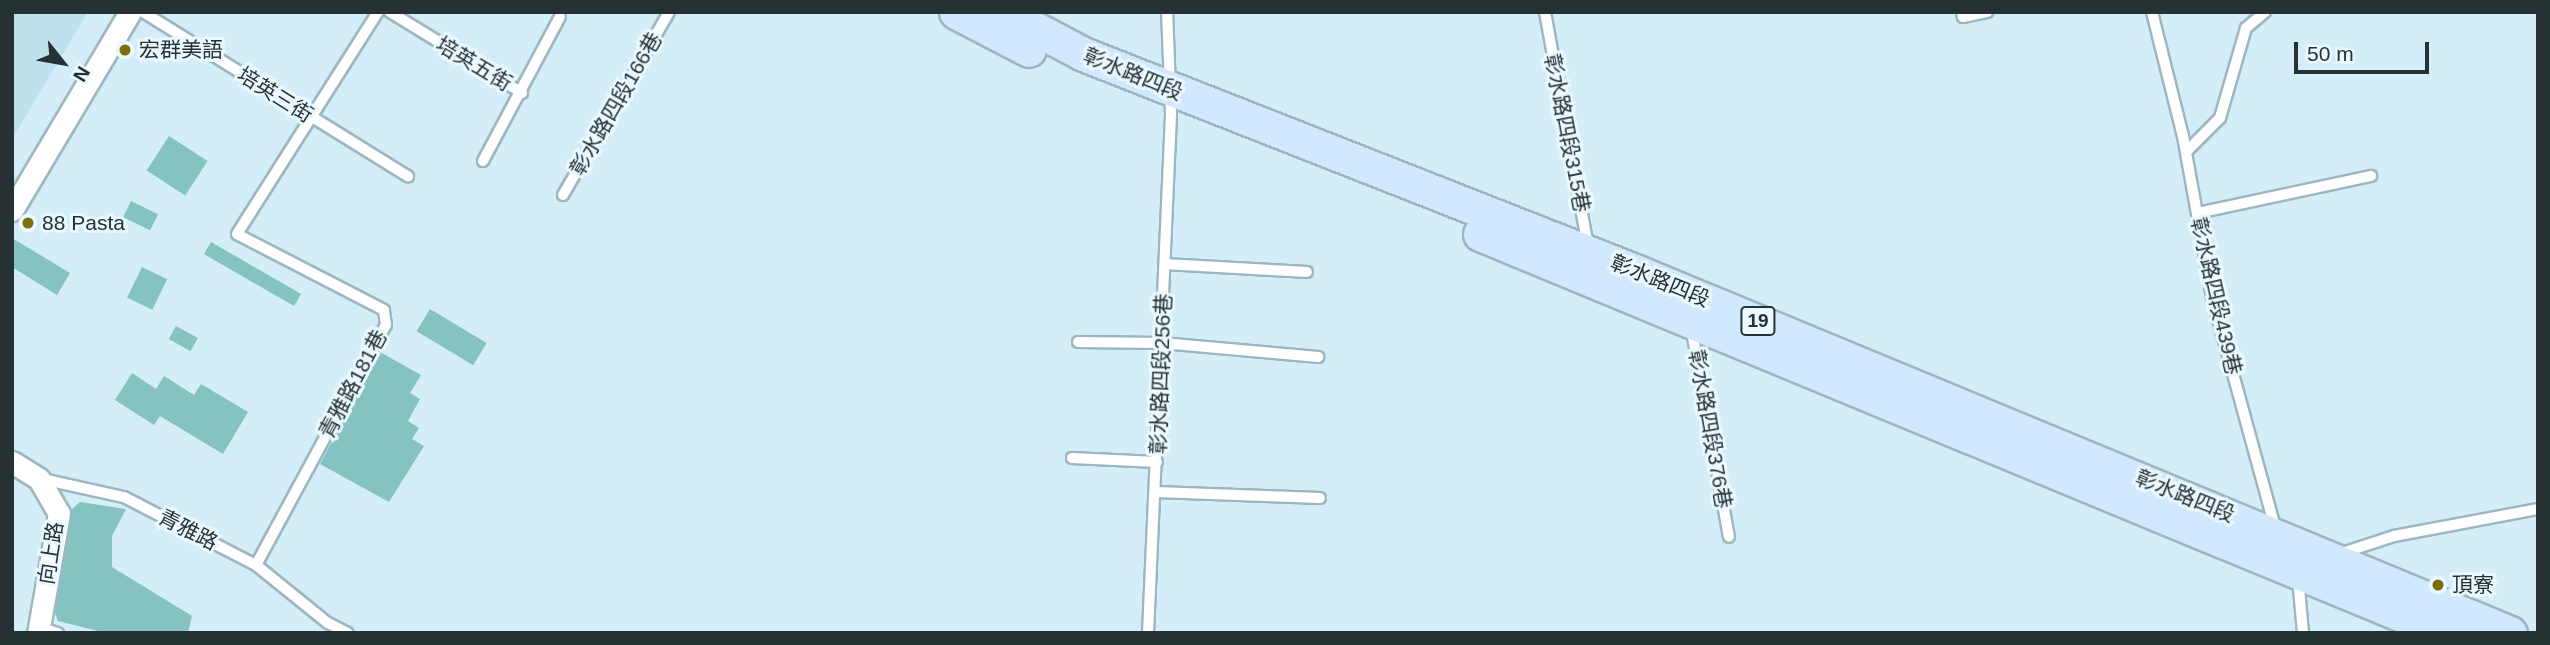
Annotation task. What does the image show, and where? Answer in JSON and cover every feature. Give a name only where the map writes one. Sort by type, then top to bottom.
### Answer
[{"type":"main road","name":"彰水路四段","points":[[956,12],[1072,72],[1169,101],[1590,253],[1690,321],[2445,633]]},
{"type":"main road","name":"彰水路四段","points":[[1004,12],[1169,101],[2276,533],[2510,633]]},
{"type":"street","points":[[12,210],[130,12]]},
{"type":"street","name":"青雅路","points":[[12,461],[39,479]]},
{"type":"street","name":"向上路","points":[[39,479],[59,513],[45,631]]},
{"type":"lane","name":"培英三街","points":[[143,12],[408,176]]},
{"type":"lane","points":[[310,117],[378,12]]},
{"type":"lane","name":"培英五街","points":[[390,12],[522,93]]},
{"type":"lane","name":"彰水路四段166巷","points":[[563,195],[669,12]]},
{"type":"lane","name":"彰水路四段256巷","points":[[1148,633],[1165,264],[1169,101],[1167,12]]},
{"type":"lane","name":"彰水路四段315巷","points":[[1545,12],[1590,253]]},
{"type":"lane","points":[[1962,12],[1963,17],[1987,12]]},
{"type":"lane","name":"彰水路四段439巷","points":[[2152,12],[2186,152],[2213,297],[2276,533],[2298,574]]},
{"type":"lane","points":[[2186,152],[2220,118],[2246,28],[2265,12]]},
{"type":"lane","points":[[483,161],[522,93],[560,16]]},
{"type":"lane","name":"青雅路181巷","points":[[256,565],[386,325],[384,310],[237,234],[310,117]]},
{"type":"lane","points":[[2197,213],[2371,176]]},
{"type":"lane","points":[[1165,264],[1307,272]]},
{"type":"lane","name":"彰水路四段376巷","points":[[1690,321],[1729,537]]},
{"type":"lane","points":[[1078,342],[1162,343],[1318,357]]},
{"type":"lane","points":[[1072,458],[1157,462]]},
{"type":"lane","name":"青雅路","points":[[39,479],[124,497],[256,565],[328,623],[348,633]]},
{"type":"lane","points":[[1156,492],[1320,498]]},
{"type":"lane","points":[[2303,633],[2298,574],[2332,557],[2394,536],[2538,509]]},
{"type":"shaded area","points":[[12,12],[88,12],[12,139]]},
{"type":"building","points":[[169,136],[208,161],[185,195],[147,170]]},
{"type":"building","points":[[131,201],[158,214],[150,230],[123,217]]},
{"type":"building","points":[[12,238],[70,273],[57,295],[12,267]]},
{"type":"building","points":[[211,242],[301,294],[294,306],[204,254]]},
{"type":"building","points":[[142,267],[167,279],[152,310],[127,298]]},
{"type":"building","points":[[430,309],[487,343],[473,365],[417,331]]},
{"type":"building","points":[[176,326],[198,338],[191,351],[169,339]]},
{"type":"building","points":[[380,352],[421,375],[410,393],[420,399],[408,421],[419,428],[412,439],[424,446],[389,502],[320,464]]},
{"type":"building","points":[[132,373],[156,389],[164,376],[194,395],[201,384],[248,412],[223,454],[160,416],[154,425],[115,400]]},
{"type":"building","points":[[80,502],[126,509],[112,536],[112,567],[192,616],[188,633],[106,633],[58,621],[55,613],[71,510]]},
{"type":"place","name":"宏群美語","points":[[125,50]]},
{"type":"place","name":"88 Pasta","points":[[28,223]]},
{"type":"place","name":"頂寮","points":[[2438,585]]}]
